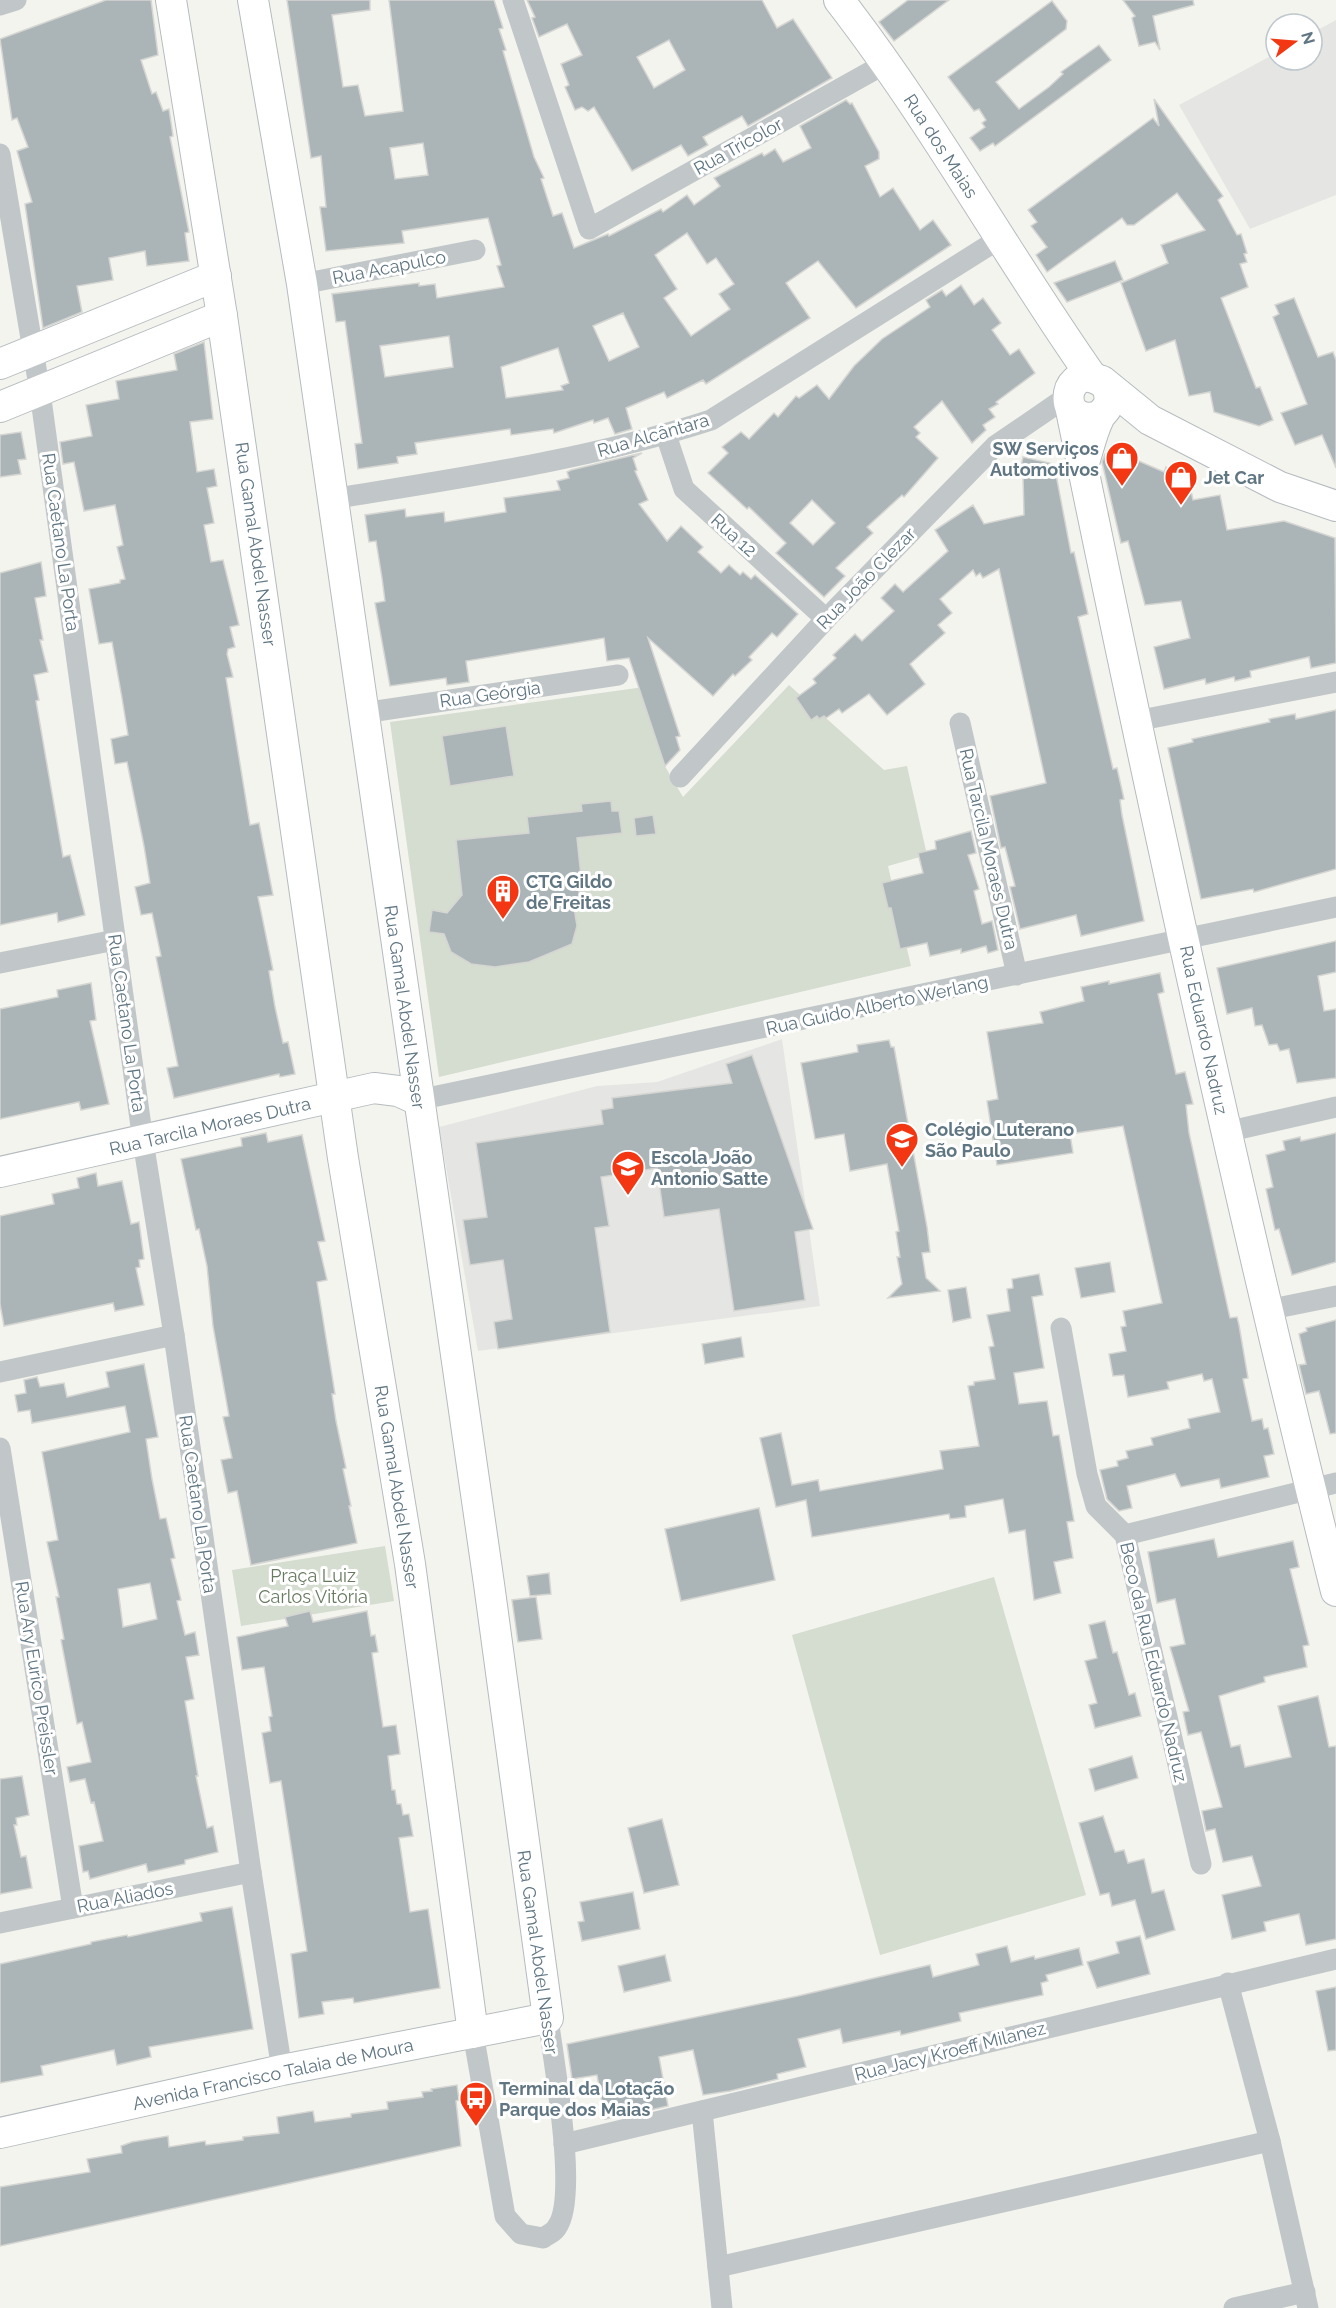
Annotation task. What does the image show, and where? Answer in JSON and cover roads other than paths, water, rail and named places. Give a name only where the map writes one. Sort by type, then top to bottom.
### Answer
[{"type":"street","points":[[0,5],[16,0]]},
{"type":"street","name":"Rua Gamal Abdel Nasser","points":[[171,0],[222,316],[335,1097],[411,1564],[473,2033],[505,2216],[521,2234],[543,2238],[557,2228],[566,2204],[564,2144],[548,2018],[490,1596],[302,284],[253,0]]},
{"type":"street","name":"Rua Tricolor","points":[[513,0],[589,229],[888,62]]},
{"type":"street","name":"Rua dos Maias","points":[[839,0],[888,62],[1036,296],[1086,398]]},
{"type":"street","name":"Rua Caetano La Porta","points":[[0,154],[40,392],[143,1141],[174,1335],[251,1872],[282,2070]]},
{"type":"street","name":"Rua Alcântara","points":[[332,499],[526,467],[666,435],[711,420],[999,239]]},
{"type":"street","name":"Rua Acapulco","points":[[302,284],[476,250]]},
{"type":"street","points":[[0,364],[216,276]]},
{"type":"street","points":[[0,407],[222,316]]},
{"type":"street","points":[[1086,398],[1150,420],[1280,487],[1336,506]]},
{"type":"street","name":"Rua Eduardo Nadruz","points":[[1086,398],[1083,466],[1136,721],[1267,1310],[1323,1486],[1336,1591]]},
{"type":"street","name":"Rua João Clezar","points":[[680,777],[826,619],[994,446],[1086,398]]},
{"type":"street","name":"Rua 12","points":[[666,435],[684,489],[826,619]]},
{"type":"street","name":"Rua Geórgia","points":[[363,713],[618,675]]},
{"type":"street","points":[[1136,721],[1336,682]]},
{"type":"street","name":"Rua Tarcila Moraes Dutra","points":[[960,723],[1017,975]]},
{"type":"street","name":"Rua Guido Alberto Werlang","points":[[418,1100],[1336,907]]},
{"type":"street","points":[[0,963],[115,940]]},
{"type":"street","name":"Rua Tarcila Moraes Dutra","points":[[0,1172],[335,1097],[382,1089],[418,1100]]},
{"type":"street","points":[[1226,1132],[1336,1107]]},
{"type":"street","points":[[1267,1310],[1336,1296]]},
{"type":"street","name":"Beco da Rua Eduardo Nadruz","points":[[1061,1328],[1087,1474],[1096,1506],[1125,1535],[1202,1864]]},
{"type":"street","points":[[0,1372],[174,1335]]},
{"type":"street","name":"Rua Ary Eurico Preissler","points":[[0,1448],[73,1908]]},
{"type":"street","points":[[1125,1535],[1323,1486]]},
{"type":"street","name":"Rua Aliados","points":[[0,1923],[251,1872]]},
{"type":"street","name":"Rua Jacy Kroeff Milanez","points":[[564,2144],[1228,1983],[1336,1959]]},
{"type":"street","points":[[1228,1983],[1270,2140],[1307,2300],[1234,2308]]},
{"type":"street","name":"Avenida Francisco Talaia de Moura","points":[[0,2133],[282,2070],[548,2018]]},
{"type":"street","points":[[702,2111],[722,2308]]},
{"type":"street","points":[[718,2268],[1270,2140]]},
{"type":"place","name":"SW Serviços Automotivos","points":[[1122,487]]},
{"type":"place","name":"Jet Car","points":[[1181,506]]},
{"type":"place","name":"CTG Gildo de Freitas","points":[[503,920]]},
{"type":"place","name":"Colégio Luterano São Paulo","points":[[902,1168]]},
{"type":"place","name":"Escola João Antonio Satte","points":[[628,1196]]},
{"type":"place","name":"Terminal da Lotação Parque dos Maias","points":[[476,2127]]},
{"type":"park label","name":"Praça Luiz Carlos Vitória","points":[[313,1585]]}]
